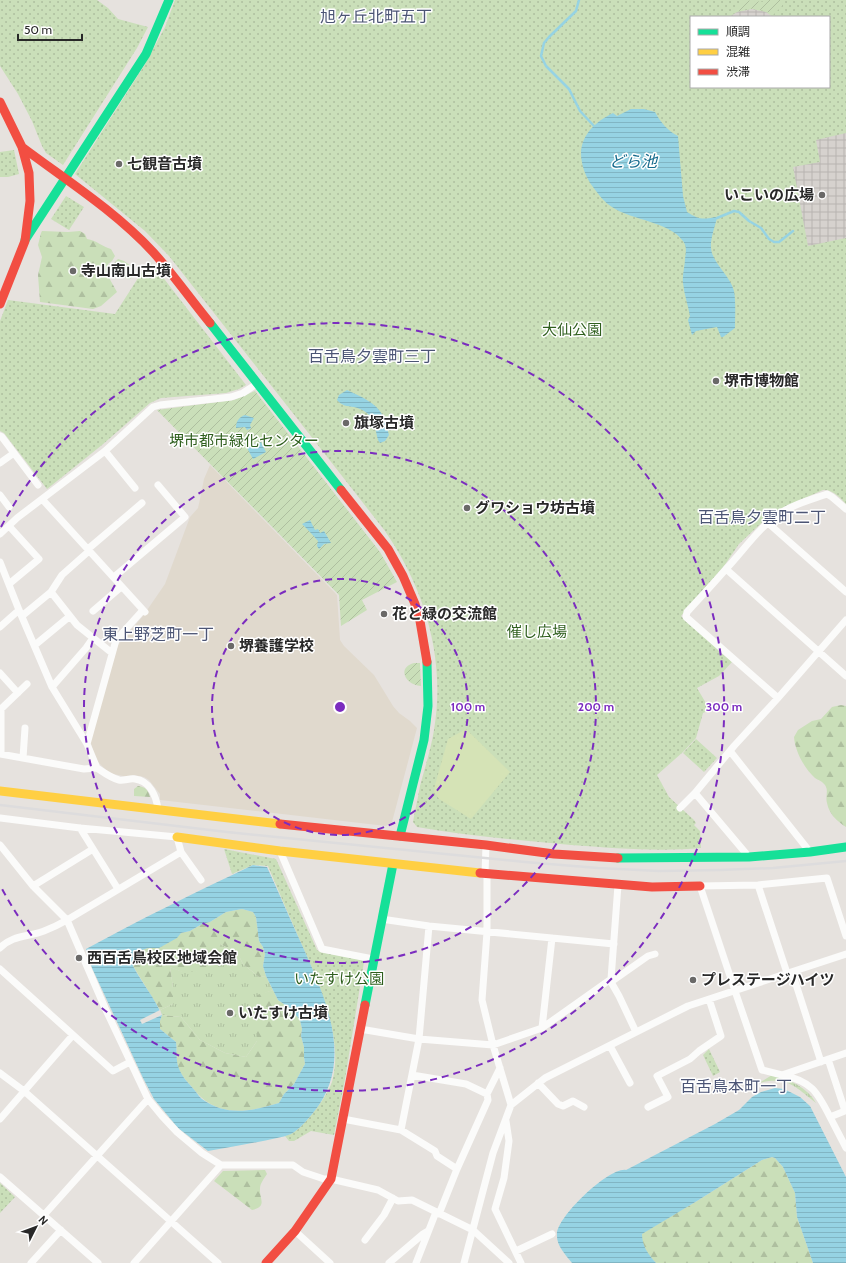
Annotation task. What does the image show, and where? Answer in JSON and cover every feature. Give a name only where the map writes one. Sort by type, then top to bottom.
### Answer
[{"type":"street","points":[[0,304],[25,241],[146,54],[170,0]]},
{"type":"street","points":[[0,102],[22,147],[28,173],[30,201],[25,241]]},
{"type":"street","points":[[22,147],[127,226],[144,242],[166,267],[388,549],[403,576],[414,603],[426,646],[429,686],[428,712],[424,742],[400,836]]},
{"type":"street","points":[[0,534],[42,499],[105,451],[153,407],[231,398],[243,393],[258,383]]},
{"type":"street","points":[[0,436],[38,485]]},
{"type":"street","points":[[105,451],[135,488]]},
{"type":"street","points":[[0,464],[14,453]]},
{"type":"street","points":[[114,578],[185,517],[158,485]]},
{"type":"street","points":[[778,698],[686,617],[687,612],[761,529],[790,508],[827,494],[846,509]]},
{"type":"street","points":[[0,495],[9,507]]},
{"type":"street","points":[[42,499],[144,611],[116,640],[88,744]]},
{"type":"street","points":[[0,627],[51,592],[62,575],[142,503]]},
{"type":"street","points":[[768,523],[846,592]]},
{"type":"street","points":[[0,583],[7,581],[39,559],[9,526]]},
{"type":"street","points":[[0,562],[52,687],[88,744],[91,756],[97,768]]},
{"type":"street","points":[[726,569],[846,676]]},
{"type":"street","points":[[93,611],[121,587]]},
{"type":"street","points":[[51,592],[77,625],[112,653]]},
{"type":"street","points":[[35,645],[70,616]]},
{"type":"street","points":[[680,808],[695,793],[730,751],[846,620]]},
{"type":"street","points":[[52,687],[93,638]]},
{"type":"street","points":[[0,673],[18,693]]},
{"type":"street","points":[[27,684],[1,709],[1,754],[84,769],[97,768],[120,780],[133,778],[140,780],[148,785],[154,792],[158,809]]},
{"type":"street","points":[[23,758],[25,728]]},
{"type":"street","points":[[730,751],[810,852]]},
{"type":"street","points":[[0,791],[267,823],[486,845],[554,854],[618,858],[749,857],[810,852],[846,847]]},
{"type":"street","points":[[695,793],[749,857]]},
{"type":"street","points":[[0,818],[80,828],[177,837],[392,864],[486,874],[618,885],[652,887],[758,885],[827,878],[846,936]]},
{"type":"street","points":[[80,828],[118,889]]},
{"type":"street","points":[[177,837],[181,852],[202,880]]},
{"type":"street","points":[[0,845],[33,886],[67,920],[105,1008],[148,1099],[181,1136],[202,1153],[221,1165],[293,1165],[303,1172],[324,1179],[378,1190],[398,1201],[412,1200],[473,1230],[509,1263]]},
{"type":"street","points":[[486,845],[487,932],[482,1000],[493,1045],[511,1105]]},
{"type":"street","points":[[33,886],[93,849]]},
{"type":"street","points":[[280,851],[322,949],[373,959]]},
{"type":"street","points":[[0,948],[3,944],[20,937],[43,932],[67,920],[181,852]]},
{"type":"street","points":[[266,1263],[295,1231],[330,1179],[392,864]]},
{"type":"street","points":[[618,885],[611,980],[636,1032]]},
{"type":"street","points":[[758,885],[790,972],[845,1110],[830,1117]]},
{"type":"street","points":[[700,886],[762,1070],[801,1080],[810,1085],[821,1098],[846,1148]]},
{"type":"street","points":[[381,919],[428,926],[614,944]]},
{"type":"street","points":[[401,1130],[419,1039],[428,926]]},
{"type":"street","points":[[542,1028],[552,938]]},
{"type":"street","points":[[360,1029],[419,1039],[493,1045],[542,1028],[611,980],[648,956],[655,954]]},
{"type":"street","points":[[464,1263],[493,1153],[511,1105],[538,1083],[545,1078],[688,1006],[846,954]]},
{"type":"street","points":[[0,969],[114,1071],[130,1062]]},
{"type":"street","points":[[648,1107],[668,1097],[657,1076],[690,1059],[721,1036],[709,999]]},
{"type":"street","points":[[0,1119],[73,1035]]},
{"type":"street","points":[[610,1046],[630,1083]]},
{"type":"street","points":[[782,1075],[846,1053]]},
{"type":"street","points":[[416,1263],[428,1231],[438,1213],[488,1100],[487,1094],[500,1068]]},
{"type":"street","points":[[0,1074],[24,1091],[218,1263]]},
{"type":"street","points":[[412,1075],[466,1084],[487,1094]]},
{"type":"street","points":[[538,1083],[558,1104],[563,1106],[573,1101],[584,1108]]},
{"type":"street","points":[[44,1216],[148,1099]]},
{"type":"street","points":[[343,1119],[401,1130],[435,1151],[437,1156],[457,1169]]},
{"type":"street","points":[[506,1119],[509,1141],[504,1178],[495,1209],[522,1263]]},
{"type":"street","points":[[134,1263],[221,1165]]},
{"type":"street","points":[[0,1177],[98,1263]]},
{"type":"street","points":[[365,1240],[384,1215],[393,1198]]},
{"type":"street","points":[[31,1263],[61,1230]]},
{"type":"street","points":[[295,1231],[330,1263]]},
{"type":"street","points":[[390,1263],[428,1231]]},
{"type":"street","points":[[516,1251],[552,1234]]},
{"type":"shaded area","points":[[752,9],[766,12],[772,16],[731,16],[737,12]]},
{"type":"shaded area","name":"いこいの広場","points":[[846,133],[846,238],[808,246],[793,167],[820,162],[816,140]]},
{"type":"shaded area","name":"堺養護学校","points":[[210,465],[337,595],[340,640],[344,646],[374,675],[399,713],[417,728],[392,822],[386,826],[160,800],[160,794],[149,780],[144,777],[134,775],[123,776],[109,773],[96,760],[90,740],[118,645],[143,616],[165,584],[190,517],[198,508],[204,479]]},
{"type":"green space","points":[[0,0],[97,0],[108,8],[118,19],[148,27],[137,48],[63,165],[46,153],[18,94],[0,66]]},
{"type":"green space","name":"大仙公園","points":[[175,0],[846,0],[846,504],[833,492],[823,490],[773,512],[739,544],[724,566],[681,616],[732,662],[719,676],[697,688],[710,710],[703,713],[696,738],[683,752],[657,775],[669,797],[696,823],[694,825],[700,831],[701,848],[653,850],[571,845],[455,833],[417,827],[413,822],[434,730],[437,703],[437,677],[429,626],[421,601],[399,553],[385,531],[169,256],[145,231],[75,174],[144,66],[165,27]]},
{"type":"green space","points":[[743,0],[765,2],[766,0],[780,0],[782,2],[782,6],[773,15],[758,9],[747,9],[732,14]]},
{"type":"green space","points":[[14,150],[19,174],[8,177],[0,177],[0,152]]},
{"type":"green space","points":[[66,196],[84,207],[69,230],[51,219]]},
{"type":"green space","points":[[42,231],[80,231],[85,234],[87,239],[111,249],[115,256],[108,264],[108,276],[117,292],[101,306],[93,309],[40,302],[38,275],[42,257],[38,245]]},
{"type":"green space","points":[[118,259],[124,261],[135,269],[136,275],[130,279],[119,274],[113,264]]},
{"type":"green space","points":[[149,261],[246,385],[226,393],[161,398],[150,403],[102,445],[47,489],[4,433],[0,431],[0,321],[8,300],[115,314]]},
{"type":"green space","name":"堺市都市緑化センター","points":[[255,391],[380,552],[397,582],[362,600],[367,610],[341,626],[339,595],[157,410],[234,400]]},
{"type":"green space","points":[[414,663],[420,663],[421,686],[411,683],[405,676],[405,669]]},
{"type":"green space","points":[[841,705],[846,706],[846,827],[837,820],[830,811],[828,807],[826,787],[823,782],[811,774],[804,764],[796,748],[794,737],[798,730],[812,721],[821,719],[832,707]]},
{"type":"green space","points":[[466,729],[510,772],[471,819],[439,799],[434,791],[448,739]]},
{"type":"green space","points":[[696,739],[717,758],[704,772],[683,753]]},
{"type":"green space","points":[[138,786],[146,789],[150,797],[134,796],[134,789]]},
{"type":"green space","name":"いたすけ公園","points":[[224,849],[276,859],[317,950],[320,952],[362,960],[364,962],[345,1079],[334,1135],[311,1131],[294,1141],[289,1141],[285,1136],[297,1130],[313,1113],[332,1082],[335,1064],[335,1046],[332,1027],[327,1008],[313,970],[268,866],[253,865],[232,874]]},
{"type":"green space","points":[[242,909],[253,912],[256,917],[259,941],[265,954],[263,966],[266,976],[259,977],[243,964],[237,952],[220,944],[218,967],[196,972],[182,972],[170,967],[173,988],[173,1004],[160,1010],[133,966],[134,960],[142,950],[148,948],[159,948],[181,933],[190,931],[202,924],[210,922],[226,912]]},
{"type":"green space","points":[[220,944],[237,952],[243,964],[259,977],[266,976],[273,990],[257,996],[257,1041],[246,1057],[225,1053],[200,1040],[181,1017],[162,1015],[160,1010],[173,1004],[173,988],[170,967],[183,972],[196,972]]},
{"type":"green space","points":[[273,990],[278,1000],[291,1009],[300,1020],[305,1064],[294,1084],[284,1094],[279,1103],[257,1109],[235,1111],[214,1106],[196,1092],[178,1067],[176,1042],[160,1029],[162,1015],[181,1017],[200,1040],[225,1053],[246,1057],[257,1041],[257,995]]},
{"type":"green space","points":[[709,1049],[720,1072],[713,1076],[703,1055]]},
{"type":"green space","points":[[772,1075],[797,1084],[808,1092],[816,1103],[790,1084],[777,1081],[759,1083]]},
{"type":"green space","points":[[772,1157],[775,1158],[783,1167],[795,1193],[797,1217],[813,1263],[656,1263],[646,1250],[641,1234],[762,1160]]},
{"type":"green space","points":[[265,1170],[267,1174],[260,1187],[262,1202],[260,1207],[257,1209],[252,1210],[214,1181],[223,1171]]},
{"type":"green space","points":[[0,1183],[15,1197],[0,1213]]},
{"type":"water","name":"どら池","points":[[631,109],[644,109],[655,112],[665,126],[678,136],[683,196],[687,212],[700,218],[717,218],[711,241],[712,253],[714,259],[732,285],[735,300],[735,328],[723,337],[721,337],[717,327],[696,331],[692,335],[688,320],[690,316],[683,283],[686,249],[683,241],[677,235],[660,225],[629,215],[609,205],[593,187],[584,171],[581,153],[582,146],[584,139],[591,128],[613,113],[617,116]]},
{"type":"water","points":[[347,390],[368,400],[380,411],[384,418],[389,435],[385,441],[380,443],[378,440],[374,423],[366,412],[361,409],[343,405],[337,400],[339,395]]},
{"type":"water","points":[[245,415],[254,418],[250,425],[251,428],[247,430],[245,427],[236,428],[238,420]]},
{"type":"water","points":[[252,441],[254,445],[261,442],[266,452],[253,459],[245,444]]},
{"type":"water","points":[[310,520],[315,530],[318,529],[320,533],[324,531],[331,543],[324,544],[319,549],[317,546],[318,541],[302,524]]},
{"type":"water","points":[[253,865],[267,867],[311,965],[327,1008],[332,1029],[334,1051],[333,1073],[326,1093],[313,1113],[291,1134],[208,1151],[178,1128],[154,1099],[92,968],[86,949],[148,916]],"holes":[[[242,909],[253,912],[256,917],[259,941],[265,954],[263,966],[266,976],[278,1000],[291,1009],[300,1020],[305,1064],[294,1084],[284,1094],[279,1103],[240,1111],[211,1105],[199,1096],[184,1077],[177,1063],[176,1042],[160,1029],[162,1015],[133,966],[134,960],[142,950],[148,948],[159,948],[177,938],[181,933],[190,931],[202,924],[210,922],[226,912]]]},
{"type":"water","points":[[775,1088],[784,1089],[800,1097],[810,1106],[846,1177],[846,1263],[813,1263],[797,1217],[795,1193],[783,1167],[775,1158],[772,1157],[762,1160],[642,1234],[646,1250],[656,1263],[572,1263],[558,1242],[557,1234],[559,1226],[565,1216],[585,1194],[608,1176],[618,1171],[626,1170],[715,1124],[739,1110],[752,1097],[761,1092]]},
{"type":"pier","points":[[160,1010],[162,1015],[142,1024],[140,1020]]},
{"type":"waterway","points":[[579,0],[576,11],[544,43],[541,56],[546,66],[569,89],[580,111],[594,126]]},
{"type":"waterway","points":[[717,218],[734,211],[739,212],[749,221],[761,228],[769,239],[774,242],[779,242],[793,231]]},
{"type":"railway","points":[[0,805],[227,832],[598,868],[659,871],[720,870],[773,868],[846,861]]},
{"type":"traffic: fast","points":[[25,240],[146,54],[169,0]]},
{"type":"traffic: fast","points":[[210,323],[341,490]]},
{"type":"traffic: fast","points":[[400,836],[424,740],[428,706],[427,662]]},
{"type":"traffic: fast","points":[[618,858],[749,857],[810,852],[846,847]]},
{"type":"traffic: fast","points":[[365,1005],[393,864]]},
{"type":"traffic: slow","points":[[0,791],[280,824]]},
{"type":"traffic: slow","points":[[177,837],[280,851],[480,873]]},
{"type":"traffic: jam","points":[[0,102],[22,147],[29,173],[30,201],[25,241],[0,304]]},
{"type":"traffic: jam","points":[[22,147],[90,196],[138,237],[160,260],[210,323]]},
{"type":"traffic: jam","points":[[341,490],[388,549],[403,576],[415,604],[420,621],[427,662]]},
{"type":"traffic: jam","points":[[280,824],[486,845],[554,854],[618,858]]},
{"type":"traffic: jam","points":[[480,873],[652,887],[700,886]]},
{"type":"traffic: jam","points":[[266,1263],[295,1231],[331,1179],[365,1005]]},
{"type":"place","name":"七観音古墳","points":[[119,164]]},
{"type":"place","name":"いこいの広場","points":[[822,195]]},
{"type":"place","name":"寺山南山古墳","points":[[73,271]]},
{"type":"place","name":"堺市博物館","points":[[716,381]]},
{"type":"place","name":"旗塚古墳","points":[[346,423]]},
{"type":"place","name":"グワショウ坊古墳","points":[[467,508]]},
{"type":"place","name":"花と緑の交流館","points":[[384,614]]},
{"type":"place","name":"堺養護学校","points":[[231,646]]},
{"type":"place","name":"西百舌鳥校区地域会館","points":[[79,958]]},
{"type":"place","name":"プレステージハイツ","points":[[693,980]]},
{"type":"place","name":"いたすけ古墳","points":[[230,1013]]},
{"type":"district","name":"旭ヶ丘北町五丁","points":[[376,16]]},
{"type":"district","name":"百舌鳥夕雲町三丁","points":[[372,356]]},
{"type":"district","name":"百舌鳥夕雲町二丁","points":[[762,517]]},
{"type":"district","name":"東上野芝町一丁","points":[[158,634]]},
{"type":"district","name":"百舌鳥本町一丁","points":[[736,1086]]},
{"type":"park label","name":"催し広場","points":[[537,632]]}]
